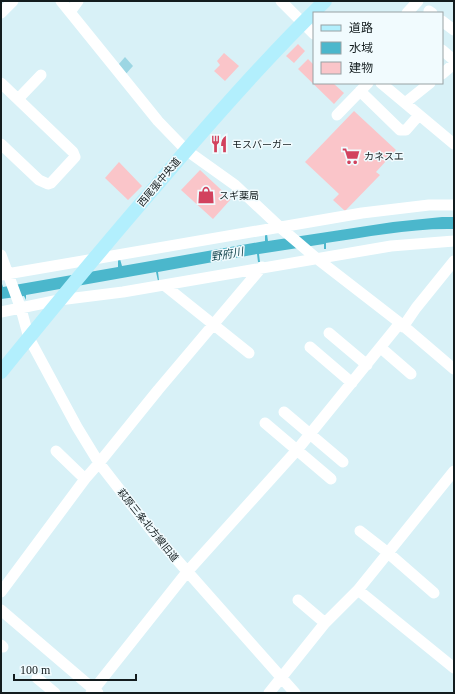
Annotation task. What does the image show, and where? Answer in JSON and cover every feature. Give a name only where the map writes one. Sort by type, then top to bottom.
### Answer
[{"type":"main road","name":"西尾張中央道","points":[[314,12],[325,1]]},
{"type":"main road","name":"西尾張中央道","points":[[1,372],[93,259],[202,131],[313,12]]},
{"type":"street","points":[[1,13],[13,1]]},
{"type":"street","points":[[61,1],[158,121],[186,150],[235,185],[281,228],[402,325],[454,369]]},
{"type":"street","points":[[70,12],[78,1]]},
{"type":"street","points":[[408,12],[418,1]]},
{"type":"street","points":[[287,3],[302,23],[313,33]]},
{"type":"street","points":[[443,22],[454,30]]},
{"type":"street","points":[[443,51],[454,60]]},
{"type":"street","points":[[443,73],[454,64]]},
{"type":"street","points":[[18,99],[41,75]]},
{"type":"street","points":[[337,115],[367,84]]},
{"type":"street","points":[[382,84],[454,144]]},
{"type":"street","points":[[405,103],[429,84]]},
{"type":"street","points":[[1,144],[39,180],[48,184],[51,183],[75,157],[73,152],[2,85]]},
{"type":"street","points":[[360,92],[400,130],[406,130],[419,115]]},
{"type":"street","points":[[6,275],[394,208],[454,204]]},
{"type":"street","points":[[1,312],[59,300],[123,292],[315,256],[391,246],[454,241]]},
{"type":"street","name":"萩原三条北方線旧道","points":[[1,255],[6,275],[21,307],[29,338],[77,427],[99,463],[155,535],[295,693]]},
{"type":"street","points":[[1,610],[94,692],[187,572],[311,434],[380,348],[402,325],[454,261]]},
{"type":"street","points":[[1,592],[84,479],[262,267]]},
{"type":"street","points":[[164,284],[249,353]]},
{"type":"street","points":[[329,333],[367,365]]},
{"type":"street","points":[[310,347],[352,383]]},
{"type":"street","points":[[380,348],[412,374]]},
{"type":"street","points":[[284,412],[344,462]]},
{"type":"street","points":[[265,423],[331,479]]},
{"type":"street","points":[[56,450],[84,479]]},
{"type":"street","points":[[269,693],[326,623],[358,590],[454,470]]},
{"type":"street","points":[[360,531],[387,552],[434,593]]},
{"type":"street","points":[[358,590],[454,668]]},
{"type":"street","points":[[298,600],[326,623]]},
{"type":"street","points":[[37,678],[55,693]]},
{"type":"shaded area","points":[[125,57],[133,66],[125,75],[118,65]]},
{"type":"water","name":"野府川","points":[[454,217],[454,229],[390,233],[326,243],[326,249],[324,249],[324,244],[259,254],[260,262],[258,262],[257,254],[158,272],[158,281],[156,272],[26,295],[26,300],[24,296],[1,299],[1,284],[3,287],[118,267],[118,260],[120,259],[122,266],[265,241],[265,234],[267,234],[268,241],[393,222]]},
{"type":"building","points":[[298,44],[305,51],[294,63],[286,56]]},
{"type":"building","points":[[224,53],[239,66],[225,81],[214,71],[220,65],[217,61]]},
{"type":"building","points":[[308,59],[313,64],[313,84],[298,69]]},
{"type":"building","points":[[313,84],[334,84],[344,93],[334,104]]},
{"type":"building","name":"カネスエ","points":[[354,111],[396,150],[376,172],[380,175],[345,211],[333,200],[339,194],[305,162]]},
{"type":"building","points":[[119,162],[142,186],[128,200],[105,178]]},
{"type":"building","name":"スギ薬局","points":[[200,170],[231,199],[213,219],[181,190]]},
{"type":"place","name":"モスバーガー","points":[[219,144]]},
{"type":"place","name":"カネスエ","points":[[351,156]]},
{"type":"place","name":"スギ薬局","points":[[206,195]]}]
